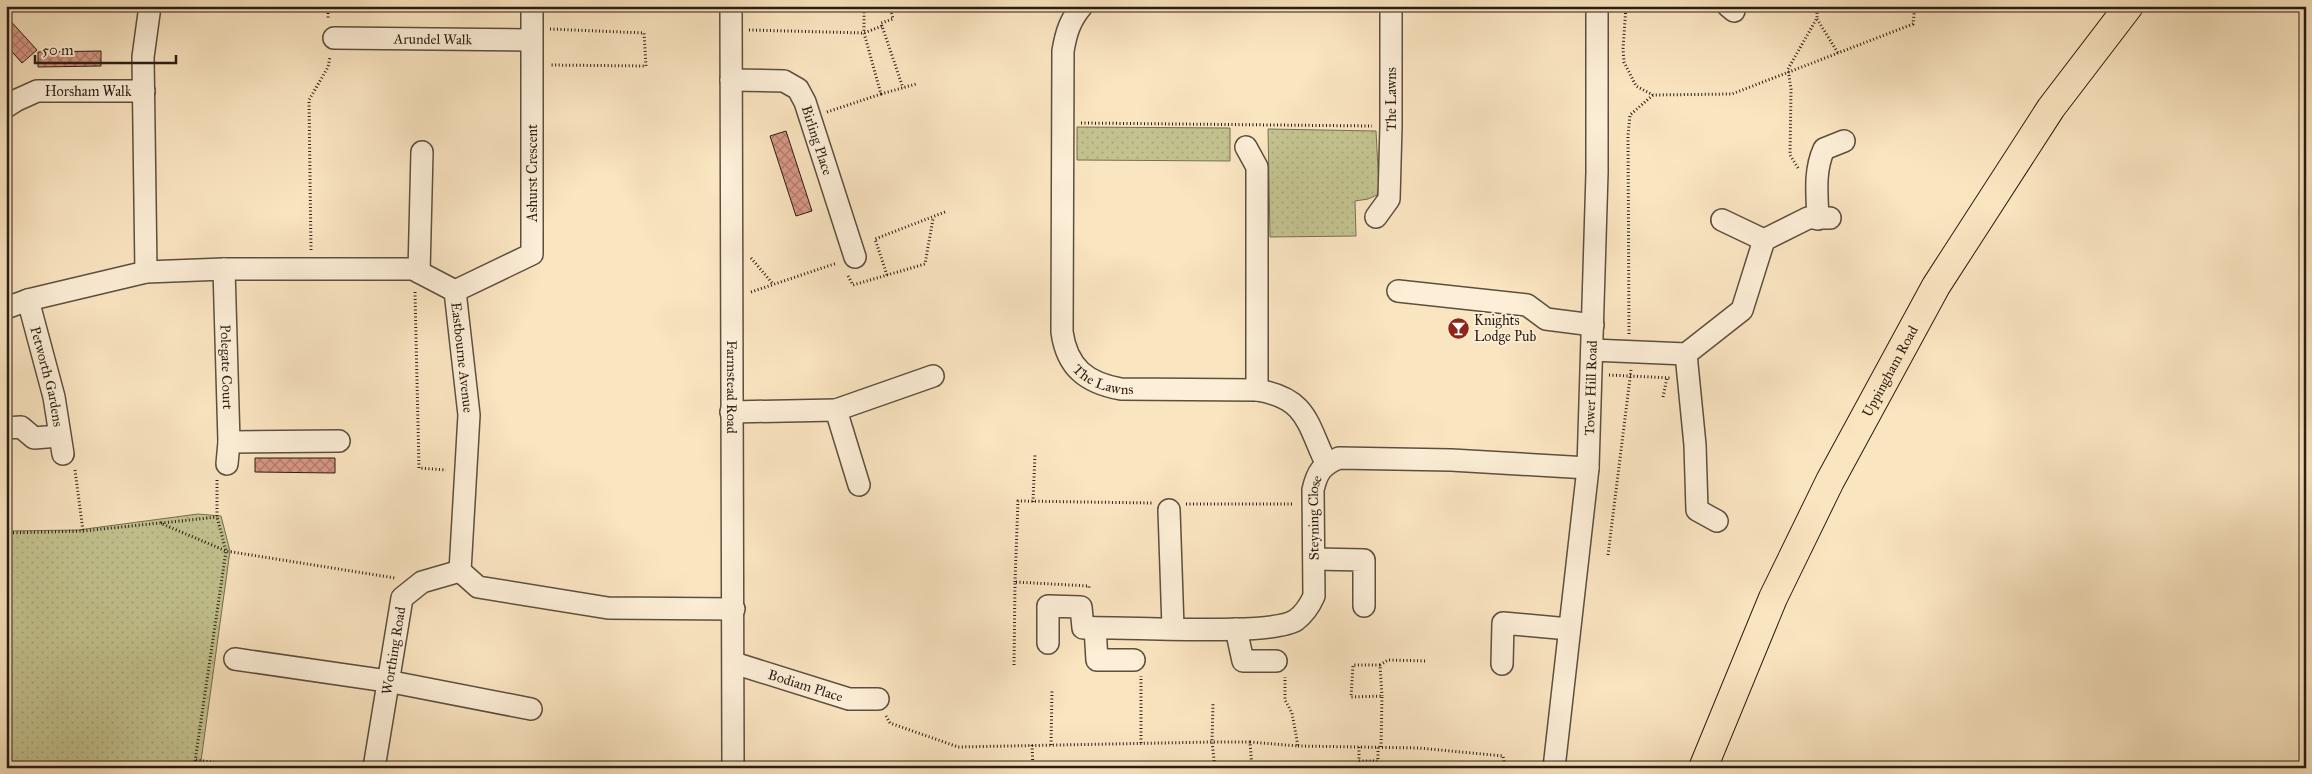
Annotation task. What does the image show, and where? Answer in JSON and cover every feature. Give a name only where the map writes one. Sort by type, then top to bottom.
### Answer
[{"type":"highway","name":"Uppingham Road","points":[[1703,768],[1772,598],[1830,481],[1936,286],[2051,108],[2129,6]]},
{"type":"street","points":[[146,272],[143,57],[150,6]]},
{"type":"street","name":"Ashurst Crescent","points":[[455,290],[532,254],[532,6]]},
{"type":"street","name":"Farmstead Road","points":[[731,6],[730,293],[734,609],[733,768]]},
{"type":"street","name":"The Lawns","points":[[1082,6],[1072,17],[1066,32],[1063,51],[1062,332],[1067,353],[1076,367],[1087,378],[1102,385],[1121,388],[1257,390],[1275,393],[1293,402],[1306,417],[1326,463]]},
{"type":"street","name":"The Lawns","points":[[1376,217],[1388,199],[1391,126],[1391,6]]},
{"type":"street","name":"Tower Hill Road","points":[[1554,768],[1588,468],[1593,325],[1598,6]]},
{"type":"street","name":"Arundel Walk","points":[[334,38],[532,34]]},
{"type":"street","name":"Birling Place","points":[[731,80],[784,82],[798,89],[810,118],[848,260]]},
{"type":"street","name":"Horsham Walk","points":[[6,107],[36,91],[144,91]]},
{"type":"street","points":[[1592,350],[1686,354],[1742,310],[1764,240],[1808,218],[1824,218],[1816,174],[1824,148],[1844,142]]},
{"type":"street","points":[[1246,147],[1257,167],[1257,390]]},
{"type":"street","points":[[416,270],[422,152]]},
{"type":"street","points":[[1722,220],[1764,240]]},
{"type":"street","name":"Eastbourne Avenue","points":[[6,308],[28,300],[146,272],[312,268],[416,270],[455,290],[469,415],[460,571]]},
{"type":"street","name":"Polegate Court","points":[[224,269],[229,442],[227,464]]},
{"type":"street","points":[[1398,292],[1527,305],[1546,319],[1593,325]]},
{"type":"street","name":"Petworth Gardens","points":[[28,300],[54,396],[61,445]]},
{"type":"street","points":[[1686,354],[1696,445],[1697,510],[1717,521]]},
{"type":"street","points":[[731,412],[836,410],[932,376]]},
{"type":"street","points":[[836,410],[859,485]]},
{"type":"street","points":[[6,428],[21,427],[34,438],[61,445]]},
{"type":"street","points":[[229,442],[339,441]]},
{"type":"street","name":"Steyning Close","points":[[1089,628],[1236,629],[1282,625],[1296,620],[1311,604],[1314,596],[1314,504],[1316,474],[1326,463],[1339,458],[1451,460],[1588,468]]},
{"type":"street","points":[[1169,506],[1173,628]]},
{"type":"street","points":[[1315,559],[1364,560],[1364,606]]},
{"type":"street","points":[[460,571],[478,586],[608,608],[734,609]]},
{"type":"street","name":"Worthing Road","points":[[374,768],[402,598],[422,582],[460,571]]},
{"type":"street","points":[[1048,643],[1048,606],[1080,607],[1089,628],[1097,660],[1138,665]]},
{"type":"street","points":[[1502,664],[1503,623],[1569,629]]},
{"type":"street","points":[[1236,629],[1243,661],[1280,666]]},
{"type":"street","points":[[235,659],[388,681],[531,709]]},
{"type":"street","name":"Bodiam Place","points":[[734,663],[849,699],[878,699]]},
{"type":"path","points":[[312,268],[309,100],[328,67],[334,38],[328,23],[328,6]]},
{"type":"path","points":[[864,6],[864,32],[881,94]]},
{"type":"path","points":[[890,6],[893,19],[881,23],[903,88]]},
{"type":"path","points":[[1626,6],[1624,62],[1636,86],[1653,95],[1732,94],[1788,74],[1913,24],[1915,6]]},
{"type":"path","points":[[1816,174],[1799,171],[1790,154],[1791,89],[1788,69],[1817,18],[1817,6]]},
{"type":"path","points":[[1817,18],[1838,53]]},
{"type":"path","points":[[731,30],[864,32],[882,26]]},
{"type":"path","points":[[531,65],[646,66],[644,33],[532,34]]},
{"type":"path","points":[[810,118],[916,84]]},
{"type":"path","points":[[1608,556],[1631,376],[1628,136],[1630,115],[1653,95]]},
{"type":"path","points":[[1063,123],[1391,126]]},
{"type":"path","points":[[887,275],[875,239],[932,219],[945,212]]},
{"type":"path","points":[[730,293],[749,293],[848,260],[853,285],[925,264],[932,219]]},
{"type":"path","points":[[731,254],[749,256],[773,284]]},
{"type":"path","points":[[416,270],[419,468],[466,471]]},
{"type":"path","points":[[1591,375],[1689,379]]},
{"type":"path","points":[[1663,397],[1667,378]]},
{"type":"path","points":[[61,445],[73,457],[83,531]]},
{"type":"path","points":[[1033,502],[1035,454]]},
{"type":"path","points":[[194,768],[226,551],[217,517],[217,470],[227,464]]},
{"type":"path","points":[[1015,582],[1018,502],[1169,506],[1314,504]]},
{"type":"path","points":[[6,534],[83,531],[217,517]]},
{"type":"path","points":[[160,523],[226,551],[422,582]]},
{"type":"path","points":[[1382,696],[1351,697],[1353,665],[1380,665],[1388,660],[1426,661]]},
{"type":"path","points":[[1138,665],[1141,743]]},
{"type":"path","points":[[1360,761],[1378,761],[1382,696],[1380,665]]},
{"type":"path","points":[[1280,666],[1285,700],[1292,713],[1298,746]]},
{"type":"path","points":[[1051,745],[1052,690]]},
{"type":"path","points":[[878,699],[890,723],[958,747],[1250,742],[1298,746],[1419,748],[1503,756],[1505,768]]},
{"type":"path","points":[[1213,703],[1212,742],[1215,768]]},
{"type":"path","points":[[1250,742],[1252,768]]},
{"type":"path","points":[[1032,745],[1032,768]]},
{"type":"path","points":[[1359,747],[1359,768]]},
{"type":"path","points":[[196,760],[255,768]]},
{"type":"green space","points":[[1077,127],[1230,128],[1230,161],[1077,160]]},
{"type":"green space","points":[[1268,129],[1376,131],[1379,186],[1377,195],[1355,201],[1356,236],[1270,237]]},
{"type":"green space","points":[[198,514],[221,516],[230,551],[200,768],[6,768],[6,531],[78,530]]},
{"type":"building","points":[[6,16],[37,50],[22,63],[6,45]]},
{"type":"building","points":[[101,51],[101,66],[38,67],[38,52]]},
{"type":"building","points":[[786,131],[812,211],[796,216],[770,136]]},
{"type":"building","points":[[255,458],[335,458],[335,473],[255,472]]},
{"type":"place","name":"Knights Lodge Pub","points":[[1458,328]]}]
